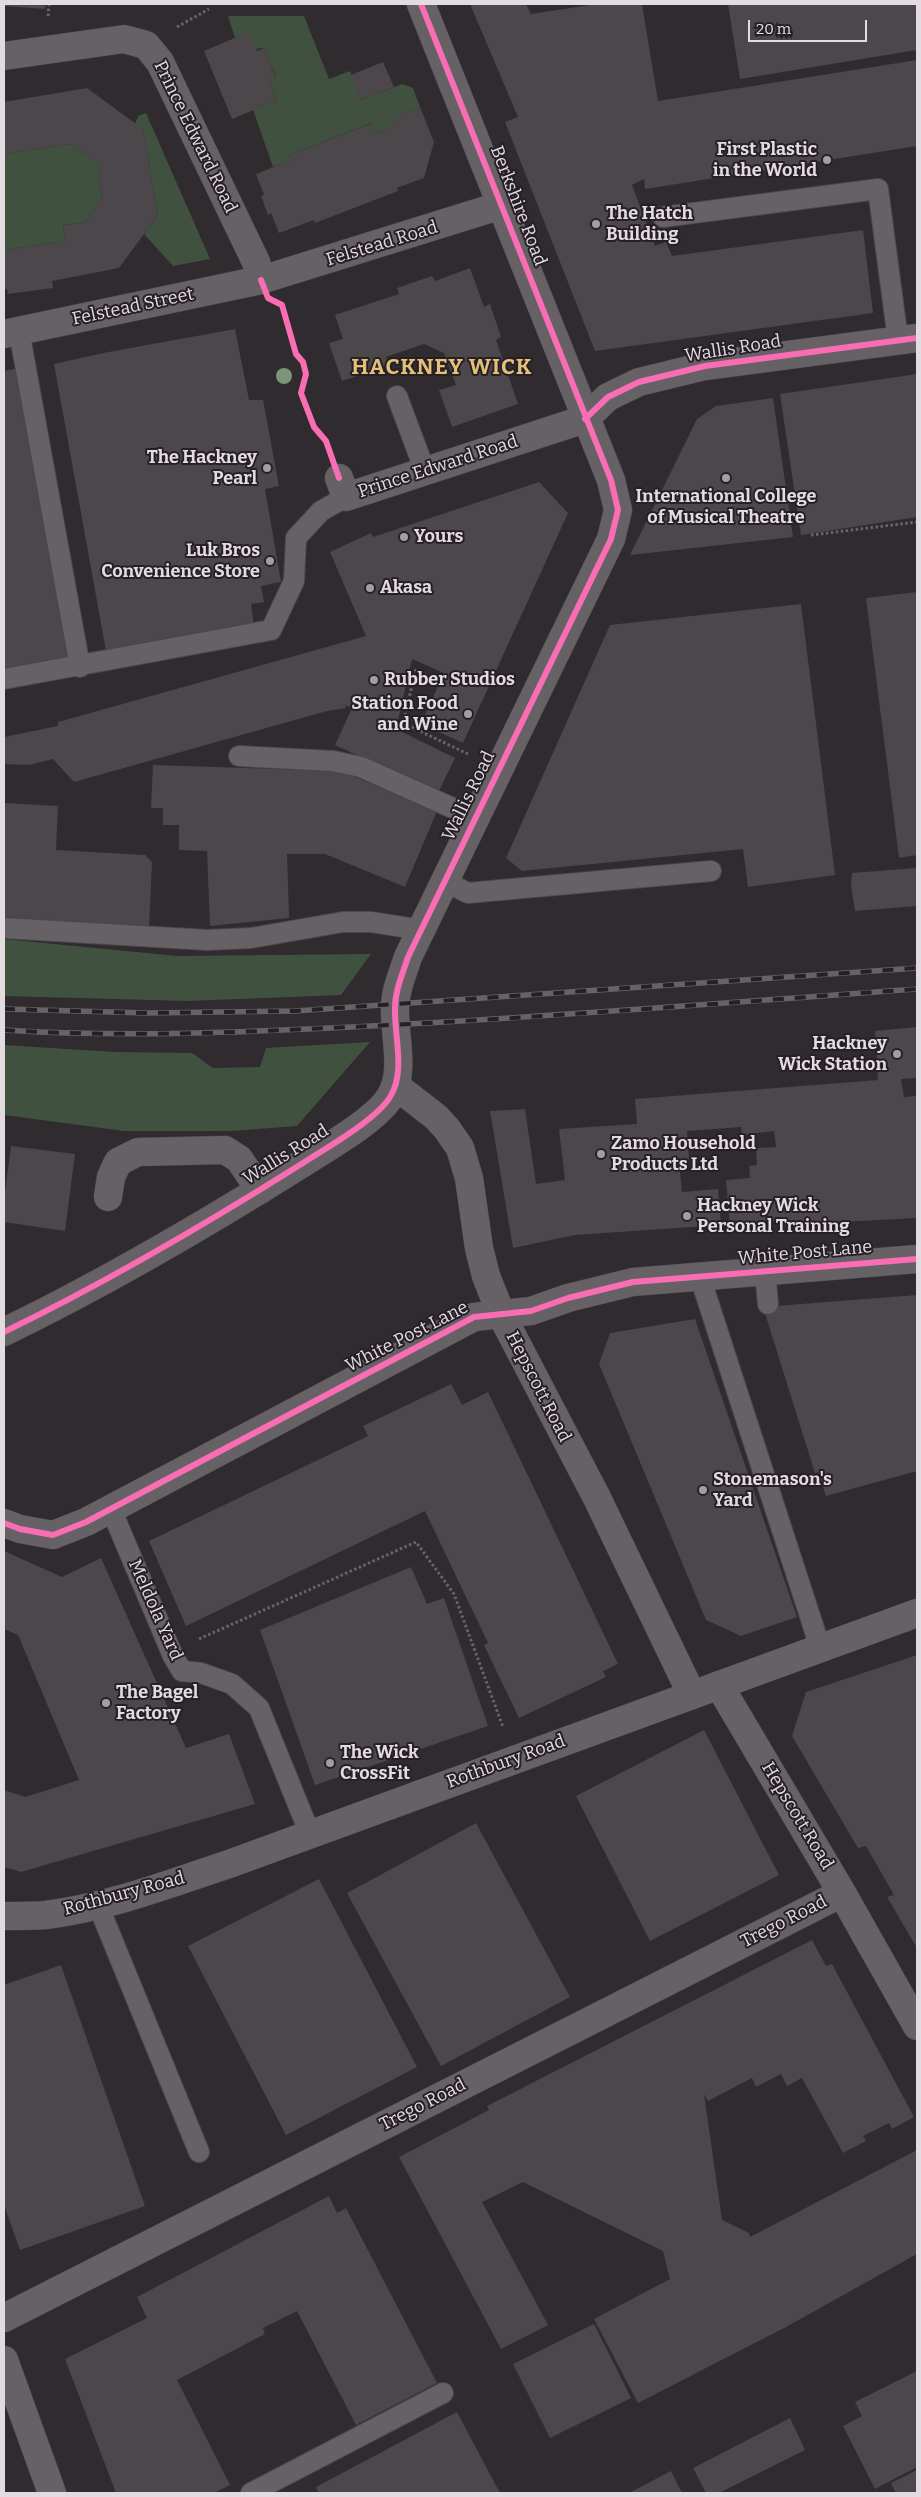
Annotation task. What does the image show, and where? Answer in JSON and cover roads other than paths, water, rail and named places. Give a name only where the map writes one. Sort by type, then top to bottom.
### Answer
[{"type":"street","name":"Berkshire Road","points":[[421,4],[502,205],[585,420]]},
{"type":"street","name":"Prince Edward Road","points":[[4,56],[124,39],[146,45],[160,62],[256,262],[261,280]]},
{"type":"street","name":"Felstead Road","points":[[261,280],[502,205]]},
{"type":"street","name":"Felstead Street","points":[[12,333],[261,280]]},
{"type":"street","name":"Wallis Road","points":[[4,1332],[66,1302],[260,1190],[340,1139],[375,1113],[390,1098],[396,1086],[398,1056],[395,1006],[398,987],[406,964],[444,881],[611,539],[618,510],[611,480],[585,420],[608,397],[639,382],[705,366],[908,339]]},
{"type":"street","name":"Prince Edward Road","points":[[342,487],[425,471],[585,420]]},
{"type":"street","name":"Hepscott Road","points":[[396,1086],[436,1117],[460,1148],[469,1178],[483,1267],[501,1314],[596,1498],[692,1695]]},
{"type":"street","points":[[108,1197],[110,1177],[118,1162],[138,1152],[225,1150],[239,1159],[260,1190]]},
{"type":"street","name":"White Post Lane","points":[[4,1523],[20,1529],[53,1535],[86,1522],[474,1317],[531,1311],[568,1298],[633,1282],[917,1259]]},
{"type":"street","name":"Rothbury Road","points":[[4,1916],[45,1915],[98,1905],[229,1864],[515,1758],[917,1613]]},
{"type":"street","name":"Hepscott Road","points":[[719,1685],[842,1893],[917,2026]]},
{"type":"street","name":"Trego Road","points":[[4,2318],[842,1893]]},
{"type":"street","points":[[4,2360],[52,2493]]},
{"type":"lane","points":[[663,217],[878,189],[908,339]]},
{"type":"lane","points":[[12,333],[80,667]]},
{"type":"lane","points":[[397,396],[425,471]]},
{"type":"lane","points":[[4,679],[80,667],[271,630],[294,580],[296,538],[342,487]]},
{"type":"lane","points":[[240,756],[333,762],[361,767],[476,818]]},
{"type":"lane","points":[[444,881],[468,893],[711,871]]},
{"type":"lane","points":[[4,928],[207,940],[260,937],[343,922],[371,922],[422,930]]},
{"type":"lane","points":[[765,1271],[768,1304]]},
{"type":"lane","points":[[700,1277],[820,1647]]},
{"type":"lane","name":"Meldola Yard","points":[[111,1509],[172,1656],[182,1671],[201,1673],[232,1684],[259,1708],[310,1834]]},
{"type":"lane","points":[[98,1905],[198,2152]]},
{"type":"lane","points":[[251,2493],[443,2392]]},
{"type":"railway","points":[[4,1009],[147,1013],[295,1011],[917,968]]},
{"type":"railway","points":[[4,1030],[142,1034],[325,1028],[576,1014],[917,989]]},
{"type":"place","name":"First Plastic in the World","points":[[827,160]]},
{"type":"place","name":"The Hatch Building","points":[[596,224]]},
{"type":"place","name":"The Hackney Pearl","points":[[267,468]]},
{"type":"place","name":"International College of Musical Theatre","points":[[726,478]]},
{"type":"place","name":"Yours","points":[[404,537]]},
{"type":"place","name":"Luk Bros Convenience Store","points":[[270,561]]},
{"type":"place","name":"Akasa","points":[[370,588]]},
{"type":"place","name":"Rubber Studios","points":[[374,680]]},
{"type":"place","name":"Station Food and Wine","points":[[468,714]]},
{"type":"place","name":"Hackney Wick Station","points":[[897,1054]]},
{"type":"place","name":"Zamo Household Products Ltd","points":[[601,1154]]},
{"type":"place","name":"Hackney Wick Personal Training","points":[[687,1216]]},
{"type":"place","name":"Stonemason's Yard","points":[[703,1490]]},
{"type":"place","name":"The Bagel Factory","points":[[106,1703]]},
{"type":"place","name":"The Wick CrossFit","points":[[330,1763]]},
{"type":"district","name":"HACKNEY WICK","points":[[442,368]]}]
